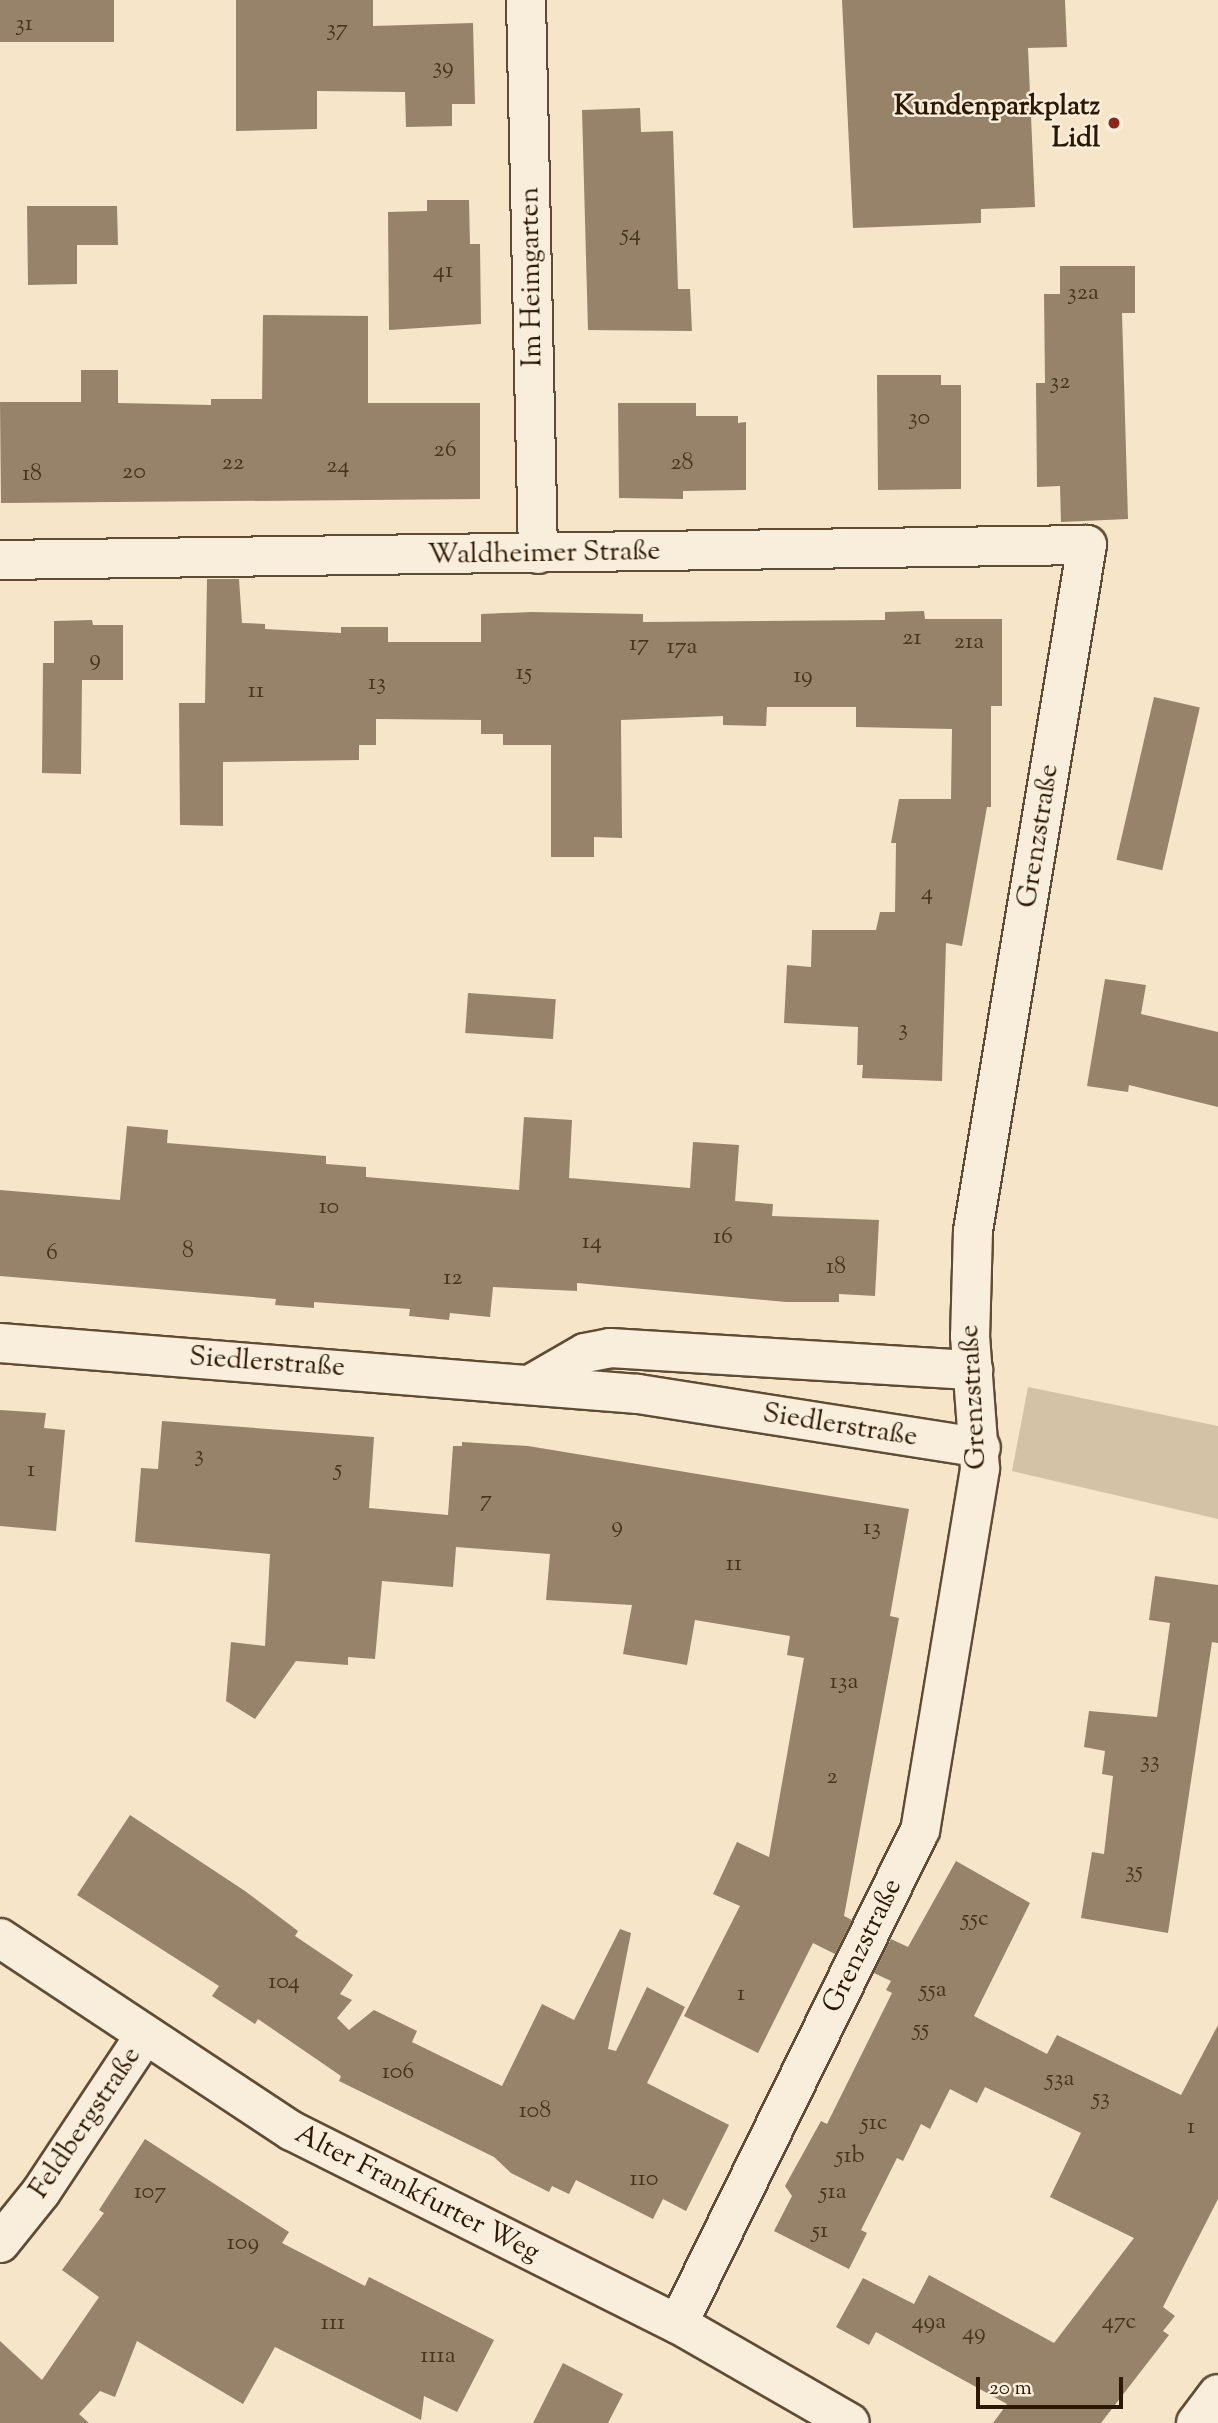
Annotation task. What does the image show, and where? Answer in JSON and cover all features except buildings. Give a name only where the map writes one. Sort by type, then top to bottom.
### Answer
[{"type":"street","name":"Im Heimgarten","points":[[526,0],[538,554]]},
{"type":"street","name":"Waldheimer Straße","points":[[0,560],[1087,545]]},
{"type":"street","name":"Grenzstraße","points":[[678,2324],[920,1830],[981,1448],[973,1370],[973,1231],[1087,545]]},
{"type":"street","name":"Siedlerstraße","points":[[0,1343],[533,1383],[638,1394],[981,1448]]},
{"type":"street","name":"Siedlerstraße","points":[[533,1383],[585,1353],[610,1348],[973,1370]]},
{"type":"street","name":"Alter Frankfurter Weg","points":[[0,1938],[318,2146],[678,2324],[850,2423]]},
{"type":"street","name":"Feldbergstraße","points":[[0,2243],[41,2192],[145,2035]]},
{"type":"street","points":[[1196,2423],[1218,2394]]},
{"type":"shaded area","points":[[1028,1387],[1218,1426],[1218,1519],[1012,1471]]},
{"type":"place","name":"Kundenparkplatz Lidl","points":[[1114,123]]}]
